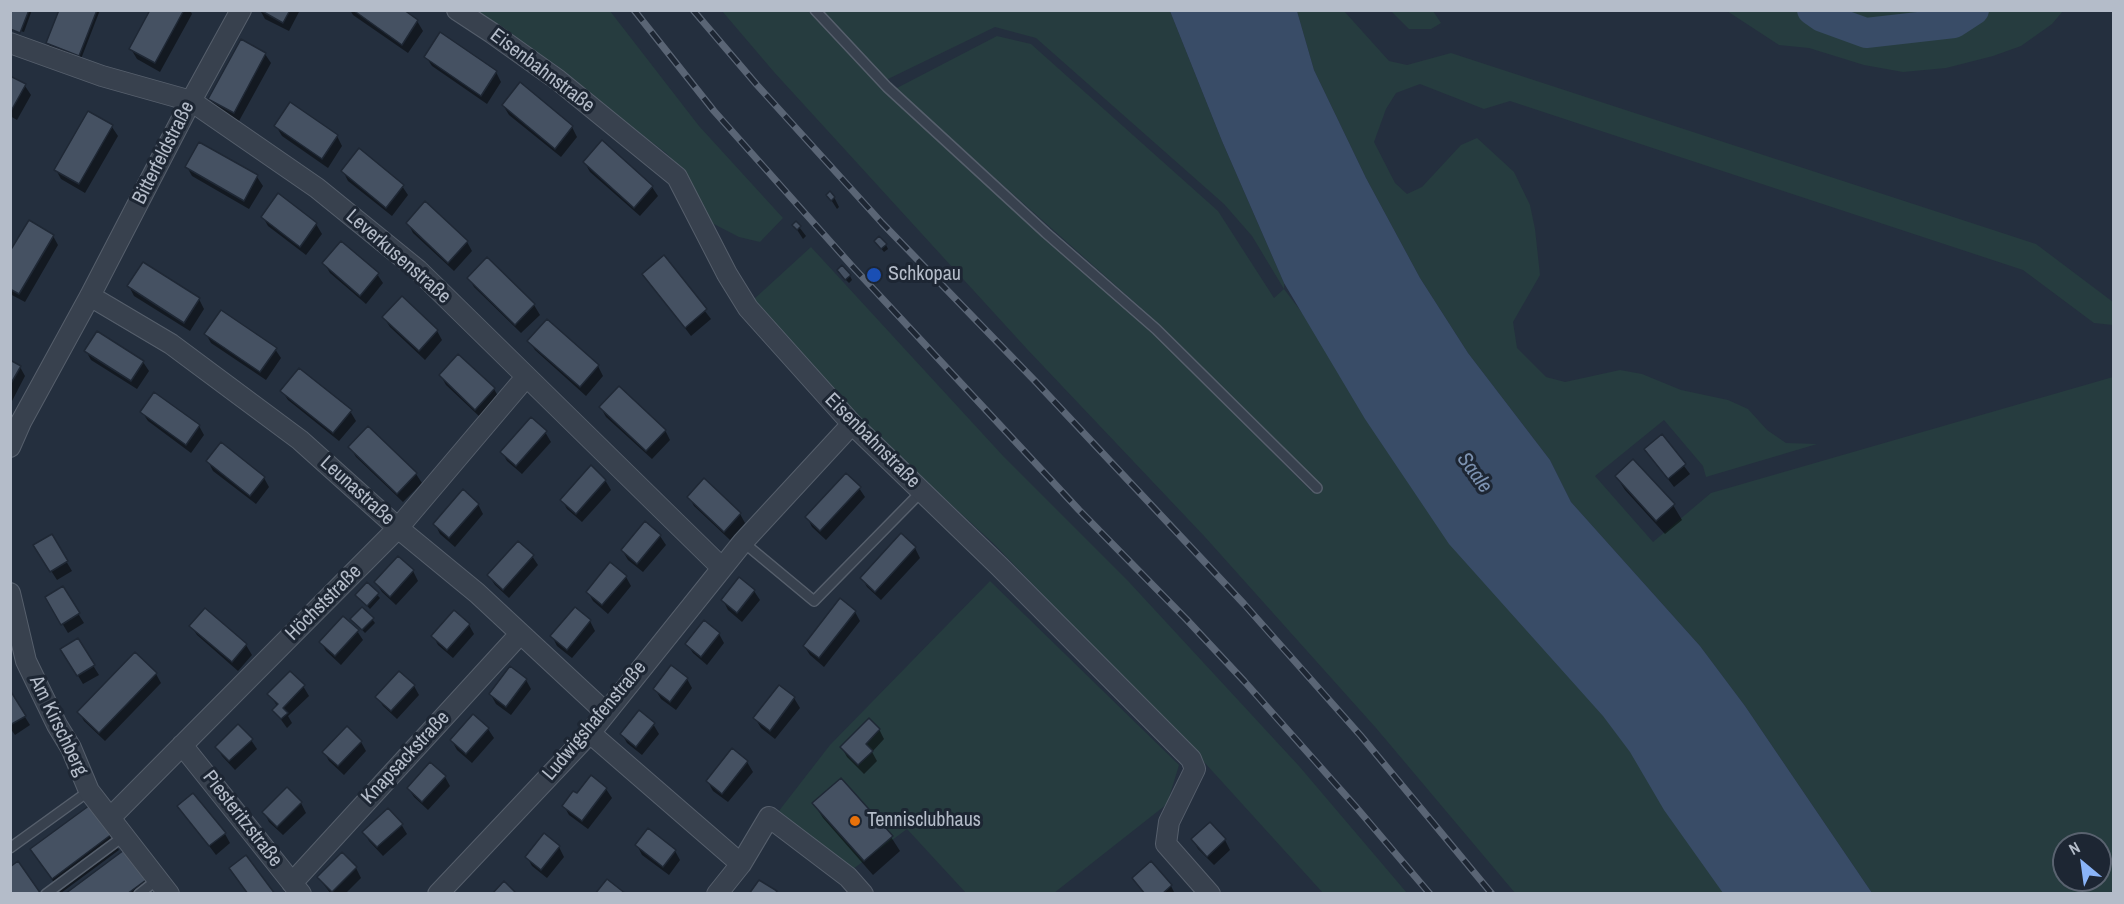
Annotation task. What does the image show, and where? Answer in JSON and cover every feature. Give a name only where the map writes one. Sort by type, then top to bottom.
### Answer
[{"type":"street","name":"Bitterfeldstraße","points":[[90,296],[190,101],[241,10]]},
{"type":"street","name":"Eisenbahnstraße","points":[[457,10],[558,80],[677,177],[727,274],[748,308],[852,424],[999,566],[1191,759],[1195,769],[1169,822],[1167,844],[1210,894]]},
{"type":"street","name":"Leverkusenstraße","points":[[10,43],[102,76],[190,101],[317,188],[418,270],[721,567]]},
{"type":"street","points":[[10,447],[21,422],[90,296]]},
{"type":"street","name":"Leunastraße","points":[[90,296],[171,344],[300,440],[398,528],[477,593],[605,712]]},
{"type":"street","name":"Höchststraße","points":[[110,818],[398,528],[526,376]]},
{"type":"street","name":"Ludwigshafenstraße","points":[[438,894],[590,733],[742,542],[852,424]]},
{"type":"street","name":"Am Kirschberg","points":[[10,593],[26,661],[57,726],[71,748],[89,791],[163,886]]},
{"type":"street","name":"Knapsackstraße","points":[[296,888],[520,634]]},
{"type":"street","points":[[590,733],[741,864]]},
{"type":"street","name":"Piesteritzstraße","points":[[183,745],[296,888]]},
{"type":"street","points":[[717,894],[741,864],[769,817],[848,877],[863,894]]},
{"type":"lane","points":[[815,10],[887,87],[1046,233],[1156,329],[1317,488]]},
{"type":"lane","points":[[742,542],[814,601],[921,491]]},
{"type":"lane","points":[[10,848],[89,791]]},
{"type":"lane","points":[[46,894],[124,836]]},
{"type":"lane","points":[[139,894],[163,886]]},
{"type":"green space","points":[[2063,10],[2052,24],[2021,46],[1946,68],[1903,72],[1864,65],[1809,48],[1779,45],[1727,11]]},
{"type":"green space","points":[[473,11],[610,11],[699,126],[783,218],[760,242],[739,237],[708,221],[679,166],[666,153],[509,34]]},
{"type":"green space","points":[[722,11],[808,11],[876,83],[1149,329],[1312,492],[1319,485],[1160,325],[895,89],[997,36],[1031,44],[1218,211],[1274,298],[1284,289],[1612,722],[1729,893],[1515,893],[1376,728],[1205,537],[1027,349],[774,72]]},
{"type":"green space","points":[[821,11],[1170,11],[1222,141],[1284,283],[1284,289],[1252,236],[1224,204],[1036,38],[995,27],[886,80]]},
{"type":"green space","points":[[1297,11],[1344,11],[1389,61],[1407,65],[1451,53],[2036,244],[2113,302],[2113,325],[2094,323],[2023,270],[1510,101],[1484,109],[1420,84],[1396,93],[1386,109],[1374,142],[1395,183],[1407,194],[1422,187],[1461,145],[1477,138],[1514,172],[1530,205],[1540,275],[1513,322],[1517,348],[1546,377],[1565,382],[1620,370],[1642,374],[1681,390],[1728,400],[1748,409],[1767,430],[1786,443],[1817,444],[1706,477],[1703,466],[1664,420],[1595,476],[1653,542],[1711,493],[2113,377],[2113,893],[1872,893],[1745,706],[1700,646],[1571,502],[1550,460],[1468,353],[1420,278],[1366,178],[1314,70]]},
{"type":"green space","points":[[1391,11],[1433,11],[1441,23],[1431,29],[1409,29]]},
{"type":"green space","points":[[811,247],[1004,457],[1129,582],[1299,766],[1407,893],[1323,893],[1195,752],[994,544],[880,439],[802,358],[753,300]]},
{"type":"green space","points":[[990,581],[1179,765],[1167,804],[1054,893],[966,893],[907,829],[849,872],[775,816],[830,745]]},
{"type":"water","name":"Saale","points":[[1170,11],[1297,11],[1314,70],[1366,178],[1420,278],[1468,353],[1550,460],[1571,502],[1700,646],[1745,706],[1872,893],[1723,893],[1664,810],[1630,752],[1603,716],[1449,544],[1365,419],[1284,283],[1222,141]]},
{"type":"building","points":[[10,10],[29,10],[20,33],[10,29]]},
{"type":"building","points":[[59,10],[97,10],[79,56],[46,43]]},
{"type":"building","points":[[150,10],[184,10],[155,63],[129,49]]},
{"type":"building","points":[[260,10],[290,10],[283,23]]},
{"type":"building","points":[[353,10],[404,10],[418,20],[402,45]]},
{"type":"building","points":[[440,32],[497,71],[481,96],[424,57]]},
{"type":"building","points":[[241,39],[266,53],[234,113],[208,99]]},
{"type":"building","points":[[10,76],[26,84],[11,111],[10,111]]},
{"type":"building","points":[[520,82],[573,126],[555,149],[502,105]]},
{"type":"building","points":[[290,102],[338,135],[322,159],[274,126]]},
{"type":"building","points":[[88,111],[113,125],[79,184],[54,170]]},
{"type":"building","points":[[602,140],[653,186],[634,208],[583,162]]},
{"type":"building","points":[[199,142],[258,175],[244,201],[185,167]]},
{"type":"building","points":[[359,148],[404,185],[386,208],[341,171]]},
{"type":"building","points":[[830,191],[835,197],[831,201],[826,195]]},
{"type":"building","points":[[278,193],[317,223],[300,247],[261,217]]},
{"type":"building","points":[[425,201],[468,241],[448,263],[406,223]]},
{"type":"building","points":[[29,220],[54,235],[19,294],[10,289],[10,251]]},
{"type":"building","points":[[796,221],[801,226],[797,230],[792,225]]},
{"type":"building","points":[[879,236],[887,244],[881,249],[874,241]]},
{"type":"building","points":[[341,241],[379,273],[360,296],[322,263]]},
{"type":"building","points":[[664,255],[707,309],[685,328],[642,274]]},
{"type":"building","points":[[487,257],[535,304],[515,325],[467,278]]},
{"type":"building","points":[[143,262],[200,298],[184,323],[127,286]]},
{"type":"building","points":[[842,265],[851,275],[845,280],[837,270]]},
{"type":"building","points":[[402,296],[438,330],[419,351],[382,317]]},
{"type":"building","points":[[221,310],[277,348],[260,372],[204,334]]},
{"type":"building","points":[[547,319],[599,365],[580,387],[527,341]]},
{"type":"building","points":[[97,331],[144,361],[131,381],[84,351]]},
{"type":"building","points":[[458,354],[495,388],[475,410],[439,375]]},
{"type":"building","points":[[10,360],[21,366],[10,385]]},
{"type":"building","points":[[299,368],[352,410],[333,433],[280,391]]},
{"type":"building","points":[[619,386],[666,430],[646,451],[599,407]]},
{"type":"building","points":[[154,392],[200,425],[186,445],[140,412]]},
{"type":"building","points":[[531,417],[547,431],[516,466],[500,452]]},
{"type":"building","points":[[368,426],[417,473],[397,494],[348,447]]},
{"type":"building","points":[[1662,434],[1686,464],[1668,479],[1644,449]]},
{"type":"building","points":[[221,442],[265,477],[250,496],[206,461]]},
{"type":"building","points":[[1633,459],[1675,504],[1656,521],[1615,476]]},
{"type":"building","points":[[591,465],[606,480],[576,514],[560,500]]},
{"type":"building","points":[[846,473],[861,487],[820,531],[805,517]]},
{"type":"building","points":[[704,478],[741,513],[724,532],[687,497]]},
{"type":"building","points":[[463,489],[479,504],[449,538],[433,524]]},
{"type":"building","points":[[645,521],[661,535],[637,564],[621,550]]},
{"type":"building","points":[[901,533],[916,547],[875,592],[860,578]]},
{"type":"building","points":[[52,534],[68,561],[50,572],[33,545]]},
{"type":"building","points":[[518,541],[534,555],[503,590],[487,575]]},
{"type":"building","points":[[398,556],[414,570],[390,597],[374,582]]},
{"type":"building","points":[[610,562],[627,576],[602,605],[586,592]]},
{"type":"building","points":[[739,577],[755,590],[737,613],[721,600]]},
{"type":"building","points":[[367,582],[379,593],[367,606],[355,595]]},
{"type":"building","points":[[63,586],[80,613],[61,625],[45,597]]},
{"type":"building","points":[[840,598],[856,611],[819,658],[803,646]]},
{"type":"building","points":[[362,607],[374,618],[362,630],[350,619]]},
{"type":"building","points":[[575,607],[591,620],[567,650],[550,636]]},
{"type":"building","points":[[205,608],[247,644],[232,662],[189,626]]},
{"type":"building","points":[[454,610],[470,624],[447,650],[431,636]]},
{"type":"building","points":[[343,616],[359,630],[335,656],[319,642]]},
{"type":"building","points":[[704,620],[720,633],[701,657],[685,644]]},
{"type":"building","points":[[78,638],[95,665],[77,676],[60,649]]},
{"type":"building","points":[[135,652],[157,673],[99,733],[77,712]]},
{"type":"building","points":[[671,665],[688,678],[670,702],[653,689]]},
{"type":"building","points":[[510,666],[527,679],[506,707],[489,694]]},
{"type":"building","points":[[290,671],[305,685],[283,708],[288,713],[281,719],[272,710],[278,704],[267,694]]},
{"type":"building","points":[[399,671],[415,685],[391,711],[375,697]]},
{"type":"building","points":[[779,685],[795,697],[770,731],[753,718]]},
{"type":"building","points":[[10,690],[26,716],[10,725]]},
{"type":"building","points":[[639,710],[655,723],[636,747],[620,734]]},
{"type":"building","points":[[473,714],[489,728],[466,754],[450,740]]},
{"type":"building","points":[[869,718],[880,729],[866,744],[873,751],[858,765],[840,747]]},
{"type":"building","points":[[238,724],[253,739],[229,761],[215,747]]},
{"type":"building","points":[[347,726],[362,741],[338,766],[322,752]]},
{"type":"building","points":[[732,748],[748,761],[722,794],[706,781]]},
{"type":"building","points":[[430,762],[446,776],[422,802],[407,788]]},
{"type":"building","points":[[591,775],[607,788],[582,821],[562,806],[573,791],[577,793]]},
{"type":"building","points":[[841,778],[893,836],[864,861],[812,803]]},
{"type":"building","points":[[287,787],[302,802],[277,827],[262,812]]},
{"type":"building","points":[[193,793],[226,833],[209,846],[177,806]]},
{"type":"building","points":[[90,805],[112,834],[52,879],[30,849]]},
{"type":"building","points":[[388,808],[403,824],[377,847],[362,832]]},
{"type":"building","points":[[1210,822],[1226,839],[1207,857],[1191,839]]},
{"type":"building","points":[[648,828],[676,850],[663,867],[635,845]]},
{"type":"building","points":[[544,833],[560,846],[541,870],[525,857]]},
{"type":"building","points":[[124,850],[146,880],[127,894],[65,894]]},
{"type":"building","points":[[342,852],[357,867],[332,892],[317,877]]},
{"type":"building","points":[[246,855],[275,894],[248,894],[229,868]]},
{"type":"building","points":[[18,861],[41,894],[10,894],[10,867]]},
{"type":"building","points":[[1151,861],[1172,885],[1162,894],[1145,894],[1132,878]]},
{"type":"building","points":[[607,879],[626,894],[595,894]]},
{"type":"building","points":[[759,880],[777,891],[775,894],[749,894]]},
{"type":"building","points":[[504,881],[517,894],[492,894]]},
{"type":"waterway","points":[[1812,10],[1822,17],[1866,33],[1954,23],[1974,10]]},
{"type":"railway","points":[[634,10],[714,111],[852,266],[1079,510],[1244,681],[1430,894]]},
{"type":"railway","points":[[693,10],[757,85],[882,223],[1035,381],[1244,604],[1361,736],[1492,894]]},
{"type":"place","name":"Schkopau","points":[[874,275]]},
{"type":"place","name":"Tennisclubhaus","points":[[855,821]]}]
